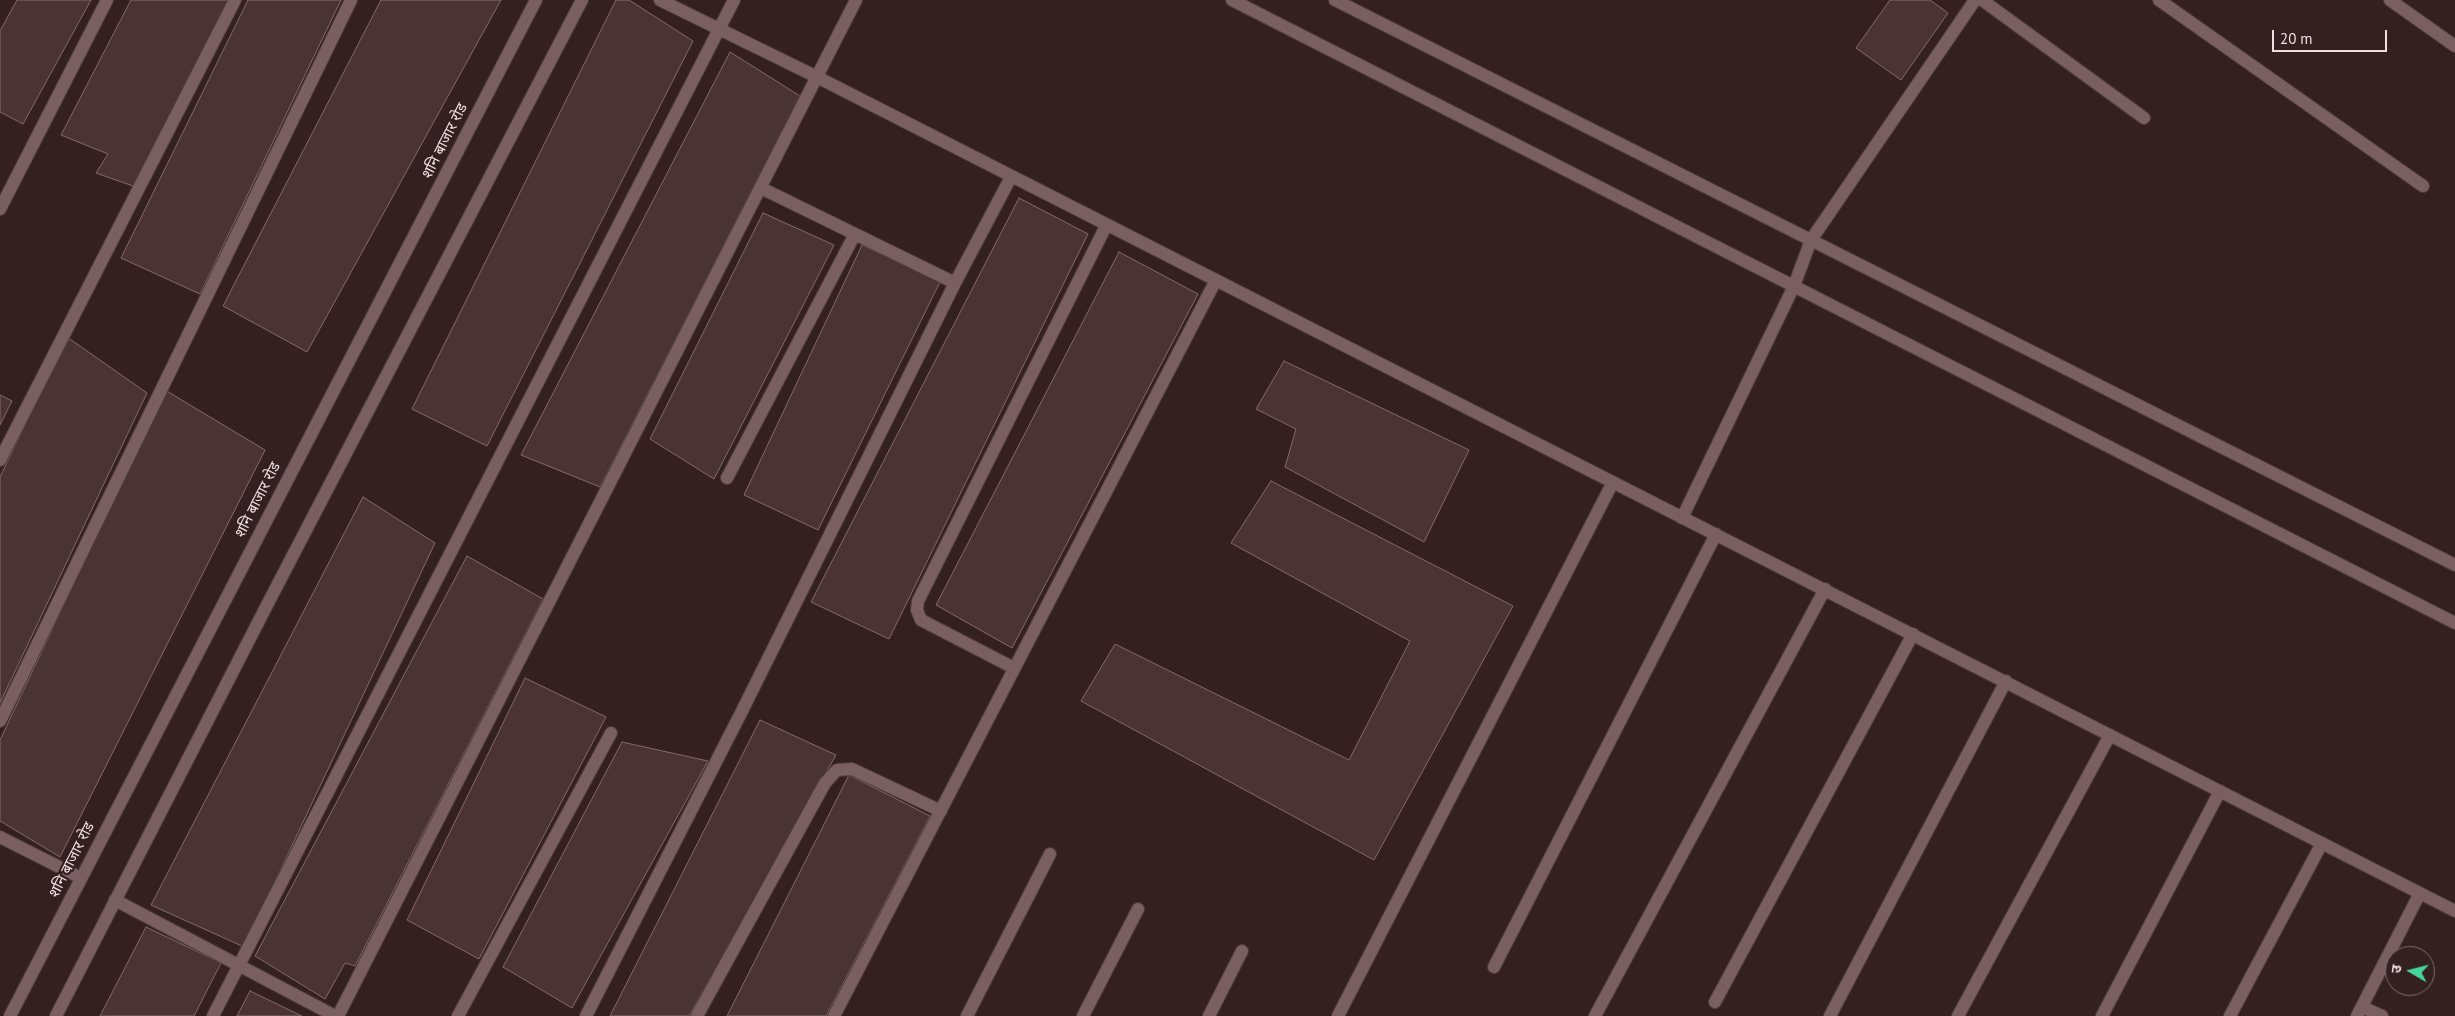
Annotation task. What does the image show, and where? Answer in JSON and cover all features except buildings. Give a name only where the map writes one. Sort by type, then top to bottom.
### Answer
[{"type":"street","points":[[0,209],[107,0]]},
{"type":"street","points":[[0,460],[235,0]]},
{"type":"street","points":[[0,721],[351,0]]},
{"type":"street","name":"शनि बाजार रोड","points":[[10,1016],[536,0]]},
{"type":"street","points":[[56,1016],[582,0]]},
{"type":"street","points":[[660,0],[816,77],[1106,226],[1825,589],[2455,911]]},
{"type":"street","points":[[213,1016],[721,30],[734,0]]},
{"type":"street","points":[[115,900],[336,1016],[856,0]]},
{"type":"street","points":[[1232,0],[2455,623]]},
{"type":"street","points":[[1334,0],[1353,4],[1811,240],[2455,565]]},
{"type":"street","points":[[1682,518],[1794,286],[1811,240],[1975,0]]},
{"type":"street","points":[[1982,0],[2144,118]]},
{"type":"street","points":[[2159,0],[2423,186]]},
{"type":"street","points":[[2390,0],[2455,46]]},
{"type":"street","points":[[586,1016],[746,704],[955,283],[1011,177]]},
{"type":"street","points":[[761,188],[955,283]]},
{"type":"street","points":[[1014,668],[921,620],[917,610],[918,601],[1106,226]]},
{"type":"street","points":[[727,478],[855,234]]},
{"type":"street","points":[[834,1016],[1216,280]]},
{"type":"street","points":[[1338,1016],[1613,482]]},
{"type":"street","points":[[1494,967],[1716,534]]},
{"type":"street","points":[[1595,1016],[1825,589]]},
{"type":"street","points":[[1715,1002],[1913,634]]},
{"type":"street","points":[[1830,1016],[2006,681]]},
{"type":"street","points":[[458,1016],[611,733]]},
{"type":"street","points":[[1958,1016],[2110,734]]},
{"type":"street","points":[[697,1016],[824,783],[837,770],[852,770],[941,811]]},
{"type":"street","points":[[2102,1016],[2220,791]]},
{"type":"street","points":[[0,837],[81,878]]},
{"type":"street","points":[[2230,1016],[2322,843]]},
{"type":"street","points":[[967,1016],[1050,854]]},
{"type":"street","points":[[2382,1016],[2359,1011],[2420,893]]},
{"type":"street","points":[[1083,1016],[1138,909]]},
{"type":"street","points":[[1209,1016],[1242,951]]}]
